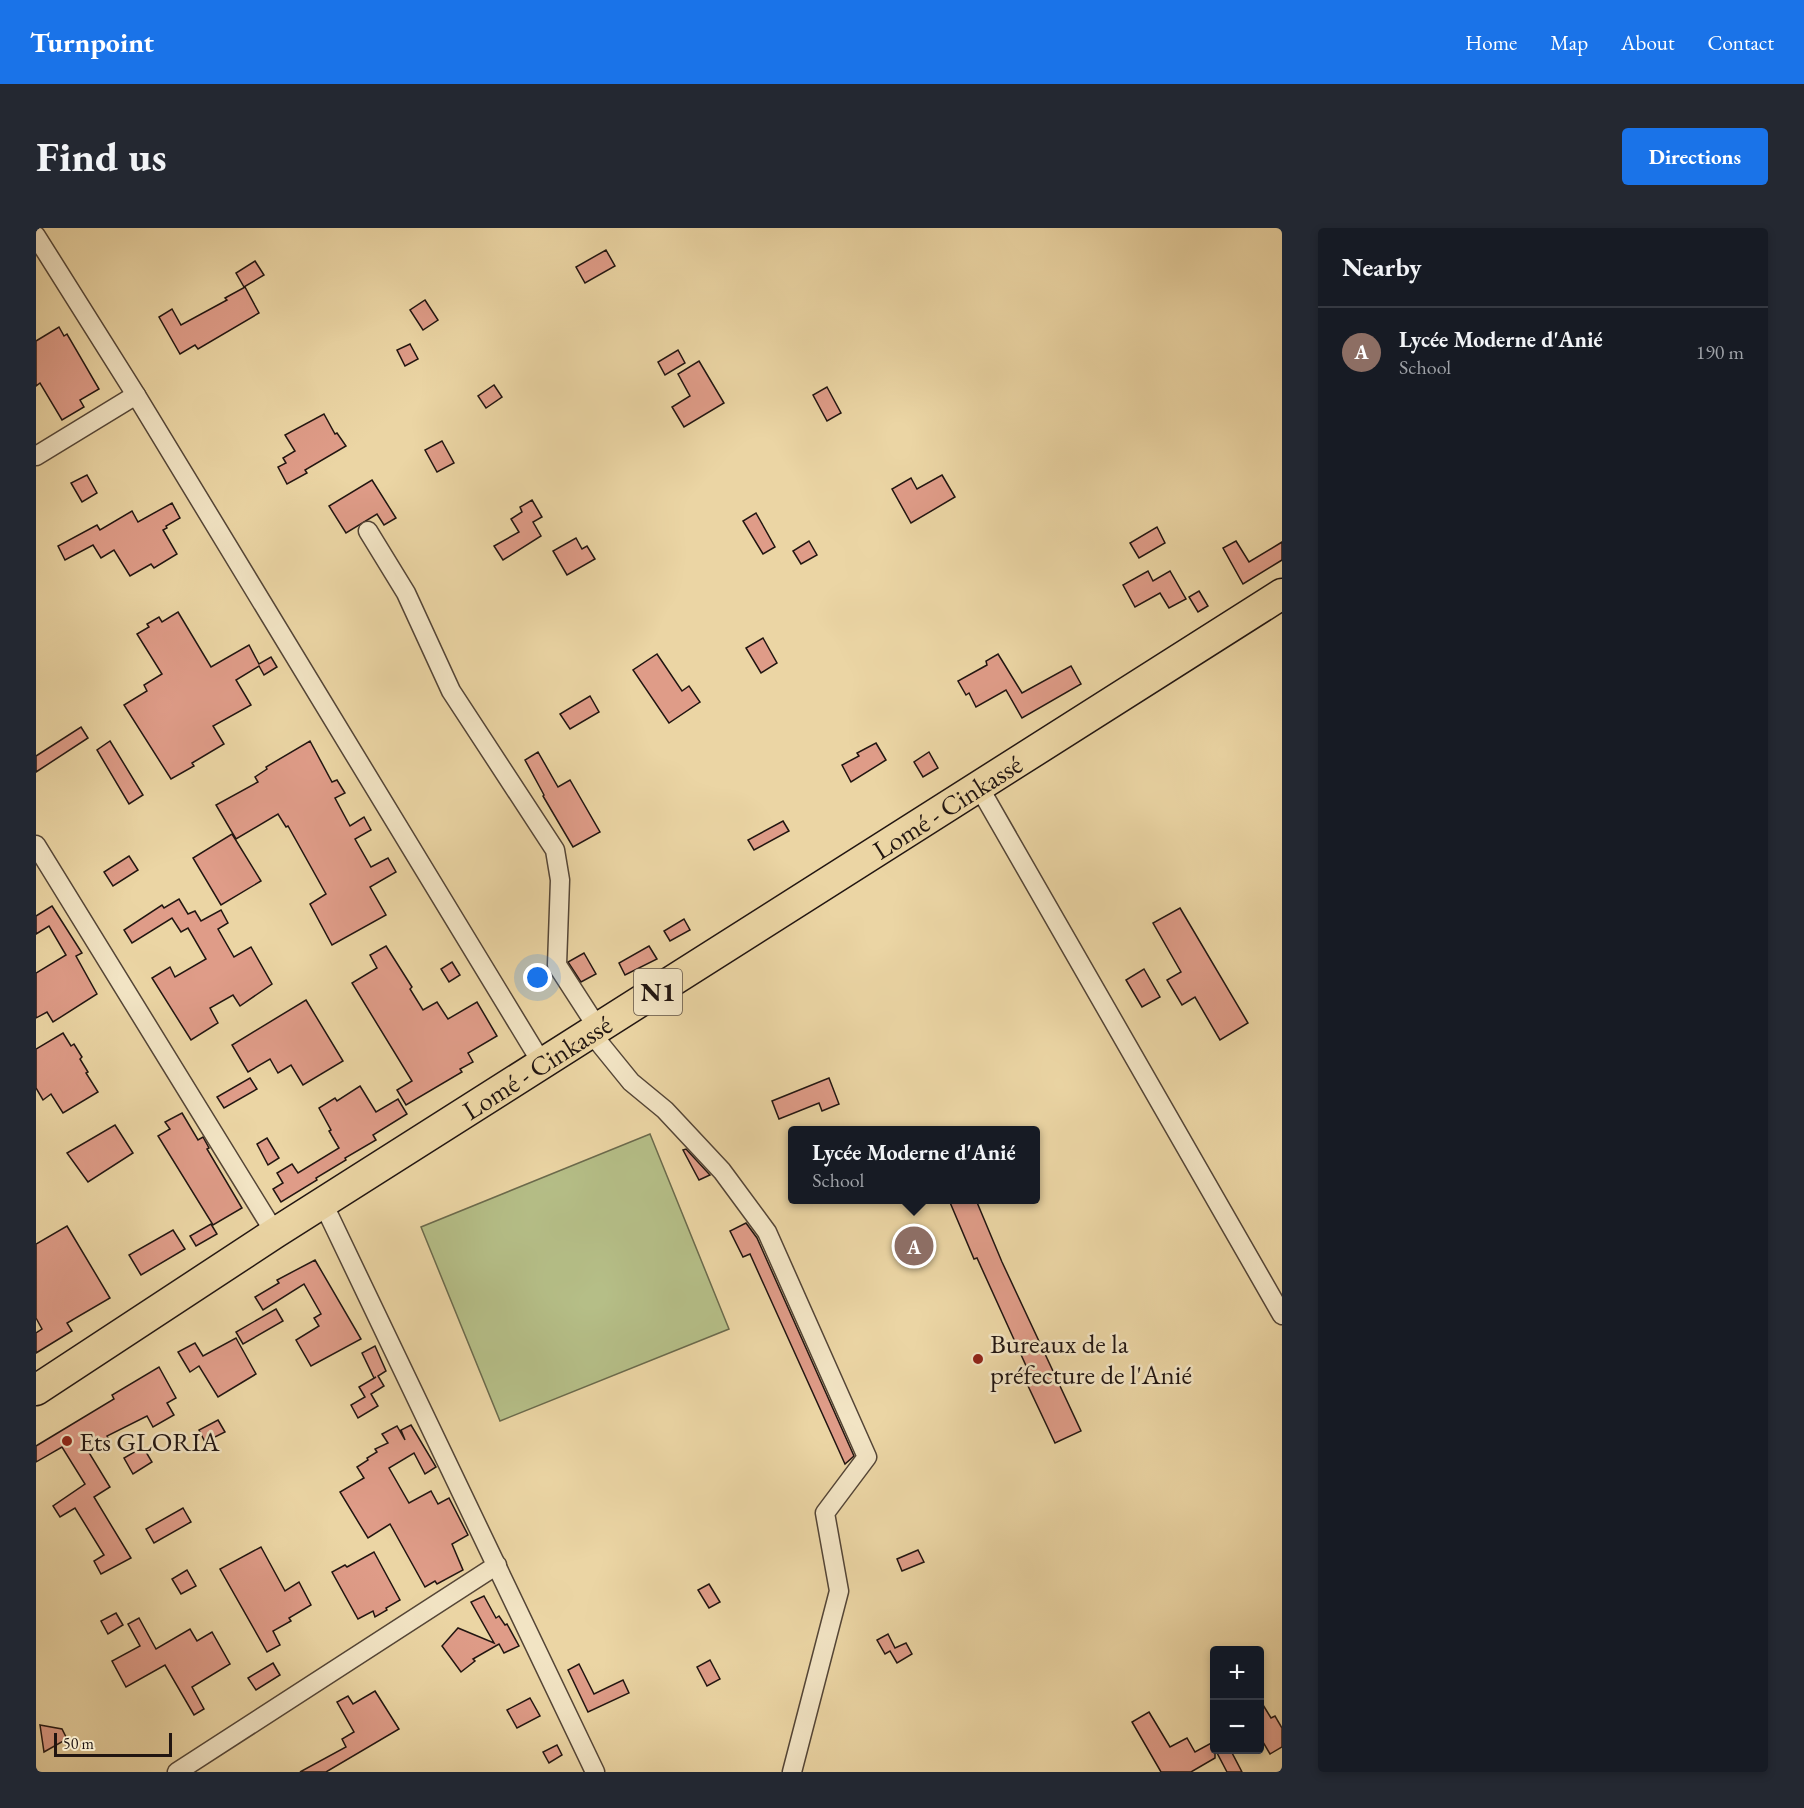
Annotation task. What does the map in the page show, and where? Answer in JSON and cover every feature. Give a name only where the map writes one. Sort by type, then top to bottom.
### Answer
[{"type":"highway","name":"Lomé - Cinkassé","points":[[36,1390],[275,1233],[596,1032],[1282,594]]},
{"type":"street","points":[[36,236],[136,395],[543,1065]]},
{"type":"street","points":[[36,456],[136,395]]},
{"type":"street","points":[[368,531],[406,593],[451,691],[555,850],[560,880],[557,965],[596,1032],[631,1082],[665,1110],[722,1171],[767,1232],[867,1457],[825,1513],[839,1591],[792,1772]]},
{"type":"street","points":[[979,787],[1282,1315]]},
{"type":"street","points":[[36,845],[275,1233]]},
{"type":"street","points":[[324,1203],[595,1772]]},
{"type":"street","points":[[177,1772],[497,1565]]},
{"type":"green space","points":[[650,1134],[729,1329],[500,1421],[421,1227]]},
{"type":"building","points":[[606,250],[615,266],[585,283],[576,267]]},
{"type":"building","points":[[255,261],[264,275],[244,287],[236,273]]},
{"type":"building","points":[[245,287],[259,313],[198,349],[195,345],[180,354],[159,317],[172,309],[181,325],[227,300],[225,298]]},
{"type":"building","points":[[425,300],[438,320],[423,330],[410,310]]},
{"type":"building","points":[[59,327],[64,336],[67,334],[99,389],[80,400],[84,407],[62,420],[40,383],[36,386],[36,341]]},
{"type":"building","points":[[410,344],[418,359],[405,366],[397,350]]},
{"type":"building","points":[[678,350],[685,363],[665,375],[658,362]]},
{"type":"building","points":[[699,361],[724,403],[684,427],[672,407],[690,396],[678,374]]},
{"type":"building","points":[[494,385],[502,397],[486,408],[478,396]]},
{"type":"building","points":[[827,387],[841,413],[827,421],[813,395]]},
{"type":"building","points":[[324,414],[335,434],[337,433],[346,446],[305,470],[307,473],[287,484],[278,467],[286,463],[283,458],[295,451],[285,435]]},
{"type":"building","points":[[442,441],[454,463],[437,472],[425,450]]},
{"type":"building","points":[[87,475],[97,493],[82,502],[71,483]]},
{"type":"building","points":[[942,475],[955,497],[911,523],[892,489],[911,478],[917,489]]},
{"type":"building","points":[[372,480],[396,518],[384,525],[377,514],[346,533],[329,506]]},
{"type":"building","points":[[532,500],[542,517],[533,522],[541,536],[503,560],[494,546],[519,532],[511,519],[522,512],[520,507]]},
{"type":"building","points":[[172,503],[180,518],[163,530],[177,554],[154,568],[151,564],[130,576],[114,550],[101,558],[93,545],[65,560],[58,546],[97,525],[100,530],[132,511],[138,522]]},
{"type":"building","points":[[756,513],[775,547],[763,554],[743,521]]},
{"type":"building","points":[[1157,527],[1165,543],[1139,558],[1130,543]]},
{"type":"building","points":[[576,538],[582,549],[587,546],[595,559],[567,575],[553,551]]},
{"type":"building","points":[[809,541],[817,555],[801,564],[793,551]]},
{"type":"building","points":[[1236,541],[1249,562],[1282,542],[1282,560],[1243,584],[1223,548]]},
{"type":"building","points":[[1148,571],[1153,581],[1170,571],[1186,599],[1169,608],[1160,593],[1135,607],[1123,585]]},
{"type":"building","points":[[1199,591],[1208,606],[1198,612],[1189,597]]},
{"type":"building","points":[[178,612],[211,667],[249,645],[259,664],[271,657],[277,667],[264,675],[259,666],[236,680],[251,705],[213,726],[224,744],[192,763],[194,766],[171,779],[124,705],[147,691],[144,685],[162,674],[137,634],[159,617],[162,622]]},
{"type":"building","points":[[763,638],[777,663],[761,673],[746,648]]},
{"type":"building","points":[[657,654],[682,691],[689,686],[700,702],[669,723],[633,670]]},
{"type":"building","points":[[998,654],[1022,693],[1071,666],[1081,684],[1022,718],[1006,690],[976,707],[969,693],[966,695],[958,681],[987,665],[986,661]]},
{"type":"building","points":[[590,696],[599,712],[570,729],[560,714]]},
{"type":"building","points":[[81,727],[88,738],[36,772],[36,756]]},
{"type":"building","points":[[110,741],[143,795],[129,804],[97,750]]},
{"type":"building","points":[[310,741],[332,782],[337,780],[345,793],[335,798],[350,826],[364,817],[371,830],[355,839],[371,867],[388,858],[396,872],[370,887],[386,915],[332,945],[310,904],[326,894],[288,826],[286,827],[278,814],[236,839],[216,805],[258,782],[255,777],[267,769],[266,767]]},
{"type":"building","points":[[876,743],[886,760],[851,782],[842,765],[859,756],[857,753]]},
{"type":"building","points":[[538,752],[558,787],[570,780],[600,832],[573,847],[525,760]]},
{"type":"building","points":[[929,752],[938,768],[923,777],[914,762]]},
{"type":"building","points":[[783,821],[789,831],[754,850],[748,840]]},
{"type":"building","points":[[232,834],[261,881],[221,905],[193,858]]},
{"type":"building","points":[[129,856],[138,870],[113,886],[104,872]]},
{"type":"building","points":[[179,899],[188,914],[195,911],[201,921],[221,910],[228,923],[218,929],[234,957],[251,947],[272,984],[240,1006],[233,995],[210,1008],[218,1023],[191,1040],[152,978],[170,967],[175,977],[206,959],[188,928],[181,932],[172,918],[132,943],[124,930],[162,905],[164,908]]},
{"type":"building","points":[[52,906],[82,953],[76,956],[97,994],[53,1022],[47,1012],[36,1018],[36,973],[66,955],[49,926],[36,934],[36,916]]},
{"type":"building","points":[[1180,908],[1248,1023],[1220,1040],[1195,997],[1182,1005],[1167,980],[1181,972],[1153,923]]},
{"type":"building","points":[[684,919],[690,930],[670,941],[664,931]]},
{"type":"building","points":[[386,946],[412,987],[410,989],[423,1010],[437,1002],[448,1019],[477,1002],[497,1036],[468,1053],[473,1062],[460,1069],[462,1072],[406,1105],[397,1090],[412,1081],[352,983],[377,968],[370,955]]},
{"type":"building","points":[[649,946],[657,959],[625,975],[619,963]]},
{"type":"building","points":[[584,953],[596,974],[581,982],[568,962]]},
{"type":"building","points":[[452,962],[460,975],[449,982],[441,969]]},
{"type":"building","points":[[1144,969],[1160,997],[1142,1007],[1126,980]]},
{"type":"building","points":[[306,1000],[343,1061],[303,1085],[291,1065],[278,1073],[270,1059],[248,1072],[232,1045]]},
{"type":"building","points":[[63,1033],[82,1057],[80,1059],[88,1072],[86,1073],[98,1092],[63,1113],[51,1094],[43,1100],[36,1088],[36,1049]]},
{"type":"building","points":[[250,1078],[257,1089],[224,1108],[217,1097]]},
{"type":"building","points":[[829,1078],[839,1104],[822,1111],[819,1103],[779,1119],[772,1101]]},
{"type":"building","points":[[360,1086],[376,1112],[398,1099],[407,1114],[373,1135],[376,1140],[345,1158],[346,1160],[316,1178],[317,1180],[281,1202],[273,1189],[283,1183],[277,1173],[292,1164],[298,1173],[339,1148],[319,1108],[335,1098],[337,1101]]},
{"type":"building","points":[[182,1113],[198,1140],[203,1137],[209,1148],[207,1149],[242,1208],[213,1225],[158,1136],[170,1129],[165,1122]]},
{"type":"building","points":[[115,1125],[133,1153],[88,1182],[67,1153]]},
{"type":"building","points":[[267,1138],[279,1158],[268,1165],[257,1144]]},
{"type":"building","points":[[686,1149],[710,1175],[699,1180],[683,1150]]},
{"type":"building","points":[[951,1204],[978,1204],[1002,1262],[1081,1431],[1055,1443],[1021,1371],[1027,1368],[977,1258],[974,1259]]},
{"type":"building","points":[[746,1223],[757,1238],[854,1456],[845,1464],[750,1254],[743,1257],[730,1231]]},
{"type":"building","points":[[211,1224],[217,1234],[196,1246],[190,1236]]},
{"type":"building","points":[[67,1226],[110,1298],[67,1323],[72,1331],[36,1353],[36,1333],[42,1329],[36,1318],[36,1244]]},
{"type":"building","points":[[173,1230],[185,1249],[141,1275],[129,1255]]},
{"type":"building","points":[[315,1260],[361,1339],[311,1366],[296,1340],[319,1326],[314,1318],[321,1314],[304,1284],[263,1310],[255,1297],[279,1283],[277,1280]]},
{"type":"building","points":[[276,1309],[283,1321],[243,1344],[236,1332]]},
{"type":"building","points":[[236,1338],[256,1374],[218,1397],[199,1366],[190,1372],[178,1352],[195,1343],[203,1356]]},
{"type":"building","points":[[375,1346],[386,1371],[378,1376],[384,1386],[371,1394],[378,1406],[358,1418],[351,1405],[365,1397],[359,1387],[376,1377],[374,1378],[362,1353]]},
{"type":"building","points":[[159,1367],[176,1398],[167,1403],[174,1415],[153,1427],[147,1416],[107,1436],[108,1438],[88,1451],[110,1487],[94,1497],[131,1558],[101,1574],[94,1561],[104,1555],[75,1508],[60,1517],[53,1506],[85,1484],[62,1447],[36,1462],[36,1446],[114,1399],[112,1395]]},
{"type":"building","points":[[218,1420],[225,1432],[205,1442],[199,1430]]},
{"type":"building","points":[[411,1425],[436,1467],[425,1474],[414,1453],[389,1468],[409,1503],[431,1491],[438,1504],[449,1498],[468,1535],[452,1544],[463,1570],[437,1584],[435,1581],[425,1587],[390,1524],[368,1538],[340,1492],[364,1478],[357,1467],[377,1452],[375,1449],[388,1443],[382,1434],[397,1426],[405,1440],[401,1430]]},
{"type":"building","points":[[143,1447],[152,1462],[133,1474],[124,1458]]},
{"type":"building","points":[[183,1508],[191,1522],[154,1543],[146,1529]]},
{"type":"building","points":[[261,1547],[285,1591],[299,1582],[311,1605],[289,1618],[291,1621],[273,1631],[280,1645],[267,1652],[220,1569]]},
{"type":"building","points":[[918,1550],[924,1562],[902,1571],[897,1559]]},
{"type":"building","points":[[374,1552],[400,1600],[375,1617],[373,1611],[358,1619],[332,1572],[345,1565],[347,1567]]},
{"type":"building","points":[[187,1570],[196,1586],[181,1594],[172,1579]]},
{"type":"building","points":[[709,1584],[720,1602],[709,1608],[698,1590]]},
{"type":"building","points":[[484,1596],[496,1618],[499,1616],[505,1625],[507,1624],[519,1646],[504,1653],[499,1644],[473,1659],[475,1661],[461,1672],[442,1646],[458,1628],[494,1643],[471,1602]]},
{"type":"building","points":[[116,1613],[123,1625],[108,1634],[101,1621]]},
{"type":"building","points":[[139,1618],[156,1649],[190,1629],[197,1641],[212,1632],[230,1664],[192,1687],[204,1709],[194,1715],[165,1665],[126,1687],[112,1661],[140,1646],[128,1624]]},
{"type":"building","points":[[888,1634],[895,1648],[906,1643],[912,1654],[897,1663],[890,1651],[885,1654],[877,1640]]},
{"type":"building","points":[[710,1660],[720,1679],[707,1686],[697,1667]]},
{"type":"building","points":[[273,1663],[280,1675],[256,1690],[248,1678]]},
{"type":"building","points":[[579,1664],[594,1694],[623,1680],[629,1693],[588,1712],[568,1670]]},
{"type":"building","points":[[375,1691],[399,1729],[326,1772],[300,1772],[346,1747],[342,1739],[354,1732],[337,1702],[348,1696],[353,1704]]},
{"type":"building","points":[[530,1698],[540,1716],[517,1728],[507,1710]]},
{"type":"building","points":[[1264,1707],[1271,1718],[1275,1716],[1282,1728],[1282,1747],[1270,1754],[1264,1744]]},
{"type":"building","points":[[1149,1712],[1170,1747],[1187,1738],[1195,1752],[1210,1744],[1210,1754],[1215,1754],[1215,1758],[1191,1772],[1161,1772],[1132,1722]]},
{"type":"building","points":[[40,1725],[62,1729],[67,1739],[44,1752]]},
{"type":"building","points":[[557,1745],[562,1755],[549,1763],[543,1752]]},
{"type":"building","points":[[1218,1754],[1233,1754],[1242,1772],[1227,1772]]},
{"type":"place","name":"Lycée Moderne d'Anié","points":[[914,1246]]},
{"type":"place","name":"Bureaux de la préfecture de l'Anié","points":[[978,1359]]},
{"type":"place","name":"Ets GLORIA","points":[[67,1441]]}]
